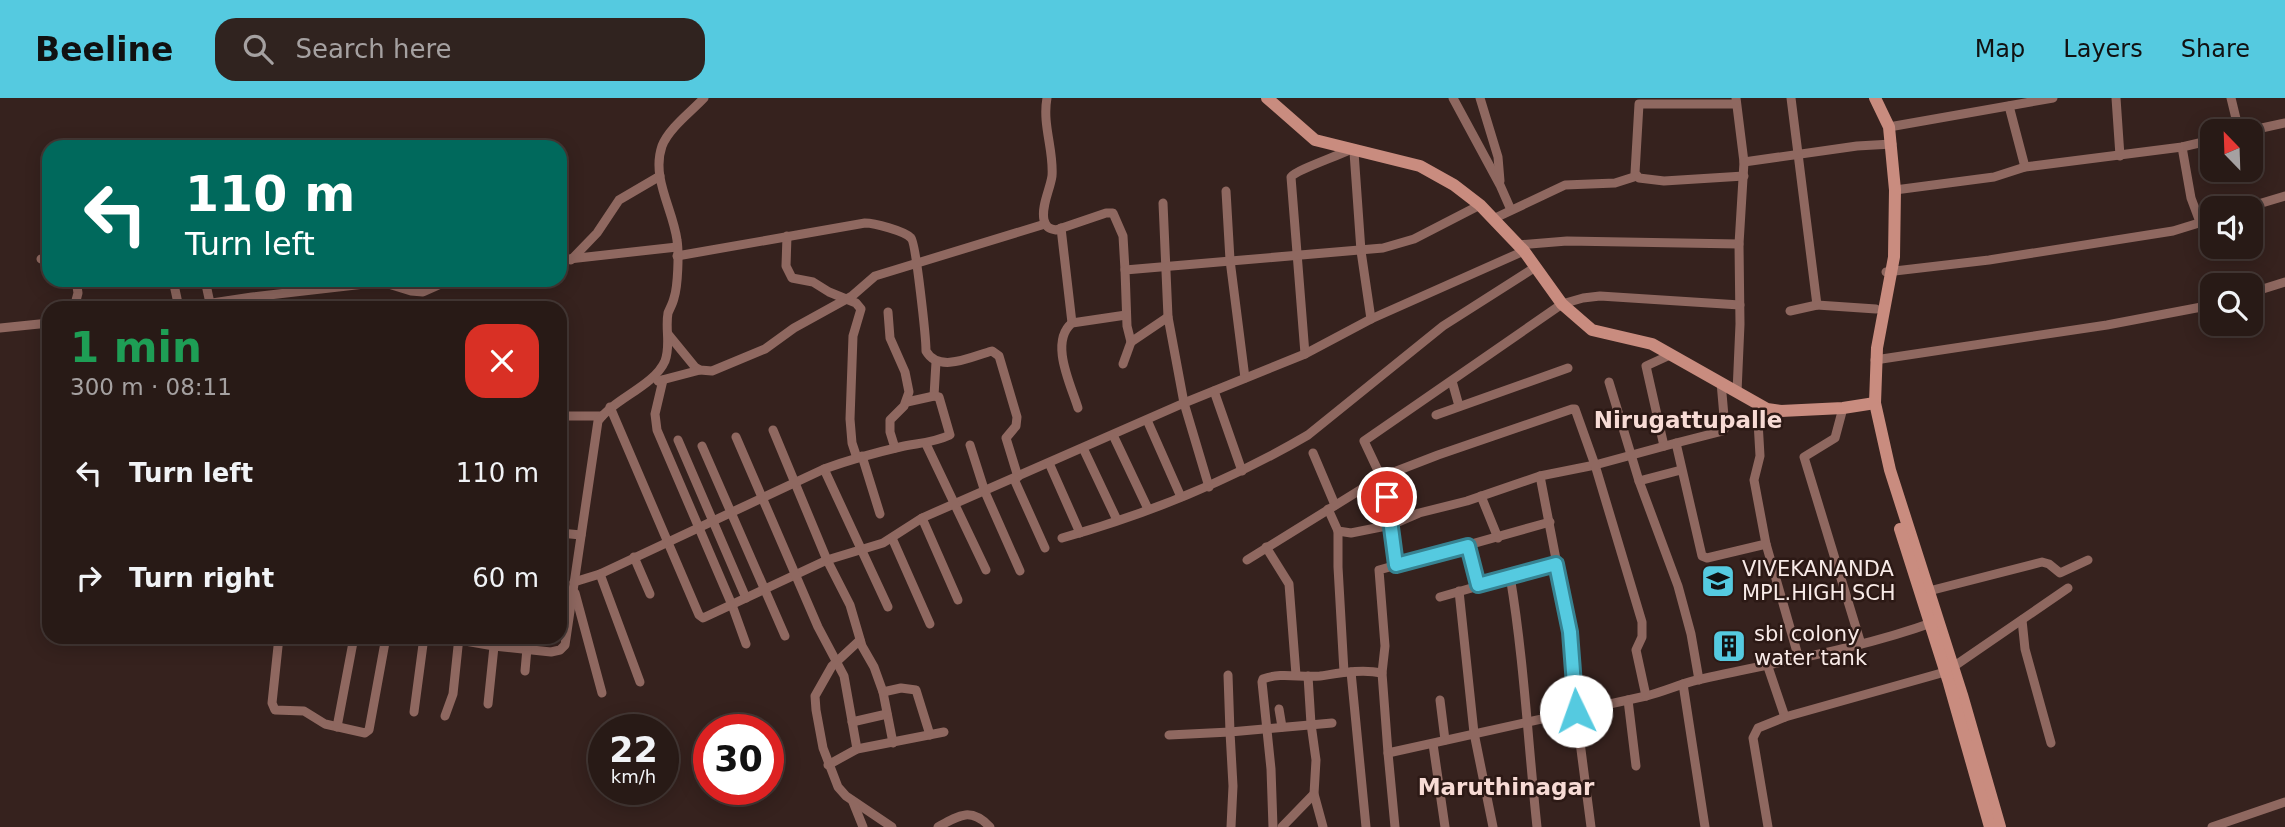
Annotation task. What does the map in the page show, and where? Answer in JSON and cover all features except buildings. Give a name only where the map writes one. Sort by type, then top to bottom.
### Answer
[{"type":"main road","points":[[1267,98],[1315,141],[1420,166],[1454,184],[1521,248],[1562,304],[1592,330],[1645,341],[1767,409],[1782,411],[1843,408],[1871,403]]},
{"type":"main road","points":[[1875,98],[1889,127],[1895,190],[1894,239],[1887,258],[1889,272],[1871,403],[1929,591],[1934,622]]},
{"type":"main road","points":[[1889,272],[1876,309],[1866,362],[1883,473],[1949,670],[1990,827]]},
{"type":"main road","points":[[1949,670],[1976,741],[2000,827]]},
{"type":"street","points":[[567,632],[598,421],[610,407],[656,374],[662,366],[669,345],[668,313],[675,297],[678,240],[660,176],[660,155],[668,135],[704,98]]},
{"type":"street","points":[[1047,98],[1047,136],[1052,179],[1044,214],[1045,224],[1050,229],[1061,228],[1113,213],[1123,236],[1126,315],[1131,342],[1123,364]]},
{"type":"street","points":[[1453,98],[1500,184],[1511,210]]},
{"type":"street","points":[[1480,98],[1498,157],[1500,184]]},
{"type":"street","points":[[1791,98],[1800,155],[1816,305]]},
{"type":"street","points":[[1889,127],[2053,98]]},
{"type":"street","points":[[2116,98],[2120,156]]},
{"type":"street","points":[[2231,98],[2236,119]]},
{"type":"street","points":[[1637,176],[1635,170],[1639,101],[1736,101],[1744,162],[1739,244],[1737,392]]},
{"type":"street","points":[[2009,106],[2025,167]]},
{"type":"street","points":[[2263,127],[2285,122]]},
{"type":"street","points":[[1895,190],[1994,177],[2025,167],[2120,156],[2200,143]]},
{"type":"street","points":[[1744,162],[1857,146],[1892,144]]},
{"type":"street","points":[[1889,272],[2173,231],[2200,222],[2191,198],[2182,147]]},
{"type":"street","points":[[1305,354],[1292,177],[1297,171],[1352,151],[1361,251],[1371,319]]},
{"type":"street","points":[[571,260],[597,233],[619,200],[660,176]]},
{"type":"street","points":[[1493,219],[1565,185],[1615,183],[1637,176],[1664,181],[1744,176]]},
{"type":"street","points":[[1226,191],[1230,260],[1245,378]]},
{"type":"street","points":[[2263,203],[2285,196]]},
{"type":"street","points":[[1163,203],[1168,317],[1184,403],[1209,487]]},
{"type":"street","points":[[1125,270],[1383,248],[1414,239],[1479,205]]},
{"type":"street","points":[[567,260],[677,251],[870,223],[910,236],[916,262],[926,351],[936,362],[934,396]]},
{"type":"street","points":[[639,386],[700,370],[712,371],[756,354],[803,322],[847,299],[876,276],[1045,224]]},
{"type":"street","points":[[1061,228],[1072,323]]},
{"type":"street","points":[[787,236],[786,266],[792,278],[813,282],[856,303],[861,309],[853,336],[850,419],[852,443],[860,457],[880,514]]},
{"type":"street","points":[[610,407],[666,542],[701,617],[827,560],[874,546],[892,538],[922,518],[955,503],[1184,403],[1305,354],[1371,319],[1521,248],[1567,241],[1739,244]]},
{"type":"street","points":[[1062,538],[1209,487],[1308,435],[1443,326],[1534,268]]},
{"type":"street","points":[[2263,289],[2285,282]]},
{"type":"street","points":[[242,301],[345,287]]},
{"type":"street","points":[[396,287],[411,292],[423,292],[434,287]]},
{"type":"street","points":[[1381,477],[1364,443],[1365,440],[1562,304],[1600,296],[1740,306]]},
{"type":"street","points":[[1790,310],[1816,305],[1876,309]]},
{"type":"street","points":[[1875,360],[2107,325],[2200,307]]},
{"type":"street","points":[[888,312],[890,338],[909,383],[907,402]]},
{"type":"street","points":[[1078,408],[1062,347],[1067,327],[1072,323],[1126,315]]},
{"type":"street","points":[[1131,342],[1168,317]]},
{"type":"street","points":[[0,328],[42,324]]},
{"type":"street","points":[[668,334],[700,370]]},
{"type":"street","points":[[936,362],[972,358],[992,351],[996,353],[1003,367],[1017,417],[1016,426],[1006,438],[1016,478],[1045,548]]},
{"type":"street","points":[[1664,446],[1646,366],[1670,355]]},
{"type":"street","points":[[1436,415],[1568,368]]},
{"type":"street","points":[[663,380],[654,421],[746,644]]},
{"type":"street","points":[[1452,381],[1459,407]]},
{"type":"street","points":[[1609,382],[1639,481],[1678,586],[1691,634],[1699,680]]},
{"type":"street","points":[[1338,531],[1351,533],[1391,525],[1419,513],[1540,476],[1595,465],[1723,431],[1725,428],[1721,382]]},
{"type":"street","points":[[1214,391],[1242,471]]},
{"type":"street","points":[[574,585],[824,469],[895,448],[926,444],[950,434],[941,399],[934,396],[907,402],[890,420],[890,432],[895,448]]},
{"type":"street","points":[[1756,404],[1760,456],[1754,480],[1766,544],[1798,659]]},
{"type":"street","points":[[1247,559],[1381,477],[1572,408],[1578,413],[1642,622],[1642,637],[1636,650],[1646,696]]},
{"type":"street","points":[[1843,408],[1835,438],[1804,457],[1861,644]]},
{"type":"street","points":[[567,416],[602,416]]},
{"type":"street","points":[[1147,420],[1181,497]]},
{"type":"street","points":[[773,430],[827,560],[850,605],[860,640],[874,667],[883,692],[893,743]]},
{"type":"street","points":[[1113,435],[1148,509]]},
{"type":"street","points":[[736,437],[846,683],[857,749]]},
{"type":"street","points":[[678,440],[746,598]]},
{"type":"street","points":[[1676,443],[1702,556],[1707,558],[1766,544]]},
{"type":"street","points":[[926,444],[986,570]]},
{"type":"street","points":[[970,445],[985,492],[1020,571]]},
{"type":"street","points":[[702,446],[785,636]]},
{"type":"street","points":[[1083,448],[1117,520]]},
{"type":"street","points":[[1313,453],[1338,531],[1338,567],[1366,827]]},
{"type":"street","points":[[1049,463],[1080,533]]},
{"type":"street","points":[[824,469],[888,607]]},
{"type":"street","points":[[1639,481],[1681,470]]},
{"type":"street","points":[[1540,476],[1570,632],[1576,711],[1591,827]]},
{"type":"street","points":[[1481,496],[1498,538]]},
{"type":"street","points":[[1387,497],[1396,565]]},
{"type":"street","points":[[922,518],[958,600]]},
{"type":"street","points":[[1395,827],[1382,673],[1385,646],[1378,572],[1381,568],[1550,522]]},
{"type":"street","points":[[567,534],[581,535]]},
{"type":"street","points":[[892,538],[930,624]]},
{"type":"street","points":[[1468,546],[1478,585]]},
{"type":"street","points":[[1266,548],[1289,584],[1296,675]]},
{"type":"street","points":[[634,557],[650,594]]},
{"type":"street","points":[[1929,591],[2042,562],[2060,573],[2088,560]]},
{"type":"street","points":[[1440,597],[1556,564]]},
{"type":"street","points":[[600,574],[640,682]]},
{"type":"street","points":[[1510,576],[1521,639],[1537,827]]},
{"type":"street","points":[[574,585],[602,693]]},
{"type":"street","points":[[1768,827],[1754,735],[1758,728],[1785,717],[1949,670],[2068,588]]},
{"type":"street","points":[[1459,591],[1474,733],[1493,827]]},
{"type":"street","points":[[2022,620],[2025,649],[2051,743]]},
{"type":"street","points":[[1388,753],[1646,696],[1699,680],[1768,667],[1861,644],[1934,622]]},
{"type":"street","points":[[860,640],[835,662],[815,696],[823,748],[838,787],[852,800],[892,827]]},
{"type":"street","points":[[278,644],[272,703],[275,710],[304,711],[322,723],[365,733],[369,730],[385,644]]},
{"type":"street","points":[[337,727],[353,644]]},
{"type":"street","points":[[414,712],[423,644]]},
{"type":"street","points":[[444,716],[453,694],[458,644]]},
{"type":"street","points":[[488,704],[495,644]]},
{"type":"street","points":[[503,644],[526,650],[551,652],[560,650],[565,644]]},
{"type":"street","points":[[525,671],[527,644]]},
{"type":"street","points":[[1768,667],[1785,717]]},
{"type":"street","points":[[1273,827],[1271,769],[1262,682],[1268,677],[1368,670],[1382,673]]},
{"type":"street","points":[[1228,675],[1233,786],[1231,827]]},
{"type":"street","points":[[1308,676],[1316,760],[1314,794],[1323,827]]},
{"type":"street","points":[[1683,684],[1704,827]]},
{"type":"street","points":[[883,692],[901,688],[916,690],[930,735]]},
{"type":"street","points":[[1440,700],[1445,740]]},
{"type":"street","points":[[1628,700],[1636,766]]},
{"type":"street","points":[[1279,709],[1282,727]]},
{"type":"street","points":[[852,722],[887,713]]},
{"type":"street","points":[[1170,735],[1332,723]]},
{"type":"street","points":[[828,765],[857,749],[944,732]]},
{"type":"street","points":[[1433,744],[1445,827]]},
{"type":"street","points":[[1282,827],[1314,794]]},
{"type":"street","points":[[852,800],[863,827]]},
{"type":"street","points":[[2212,827],[2285,802]]},
{"type":"street","points":[[938,827],[967,815],[981,818],[990,827]]},
{"type":"street","points":[[961,827],[967,815]]},
{"type":"place","name":"VIVEKANANDA MPL.HIGH SCH","points":[[1718,581]]},
{"type":"place","name":"sbi colony water tank","points":[[1729,646]]},
{"type":"district","name":"Nirugattupalle","points":[[1688,420]]},
{"type":"district","name":"Maruthinagar","points":[[1506,787]]},
{"type":"route","points":[[1387,497],[1396,565],[1468,546],[1478,585],[1556,564],[1570,632],[1576,711]]}]
